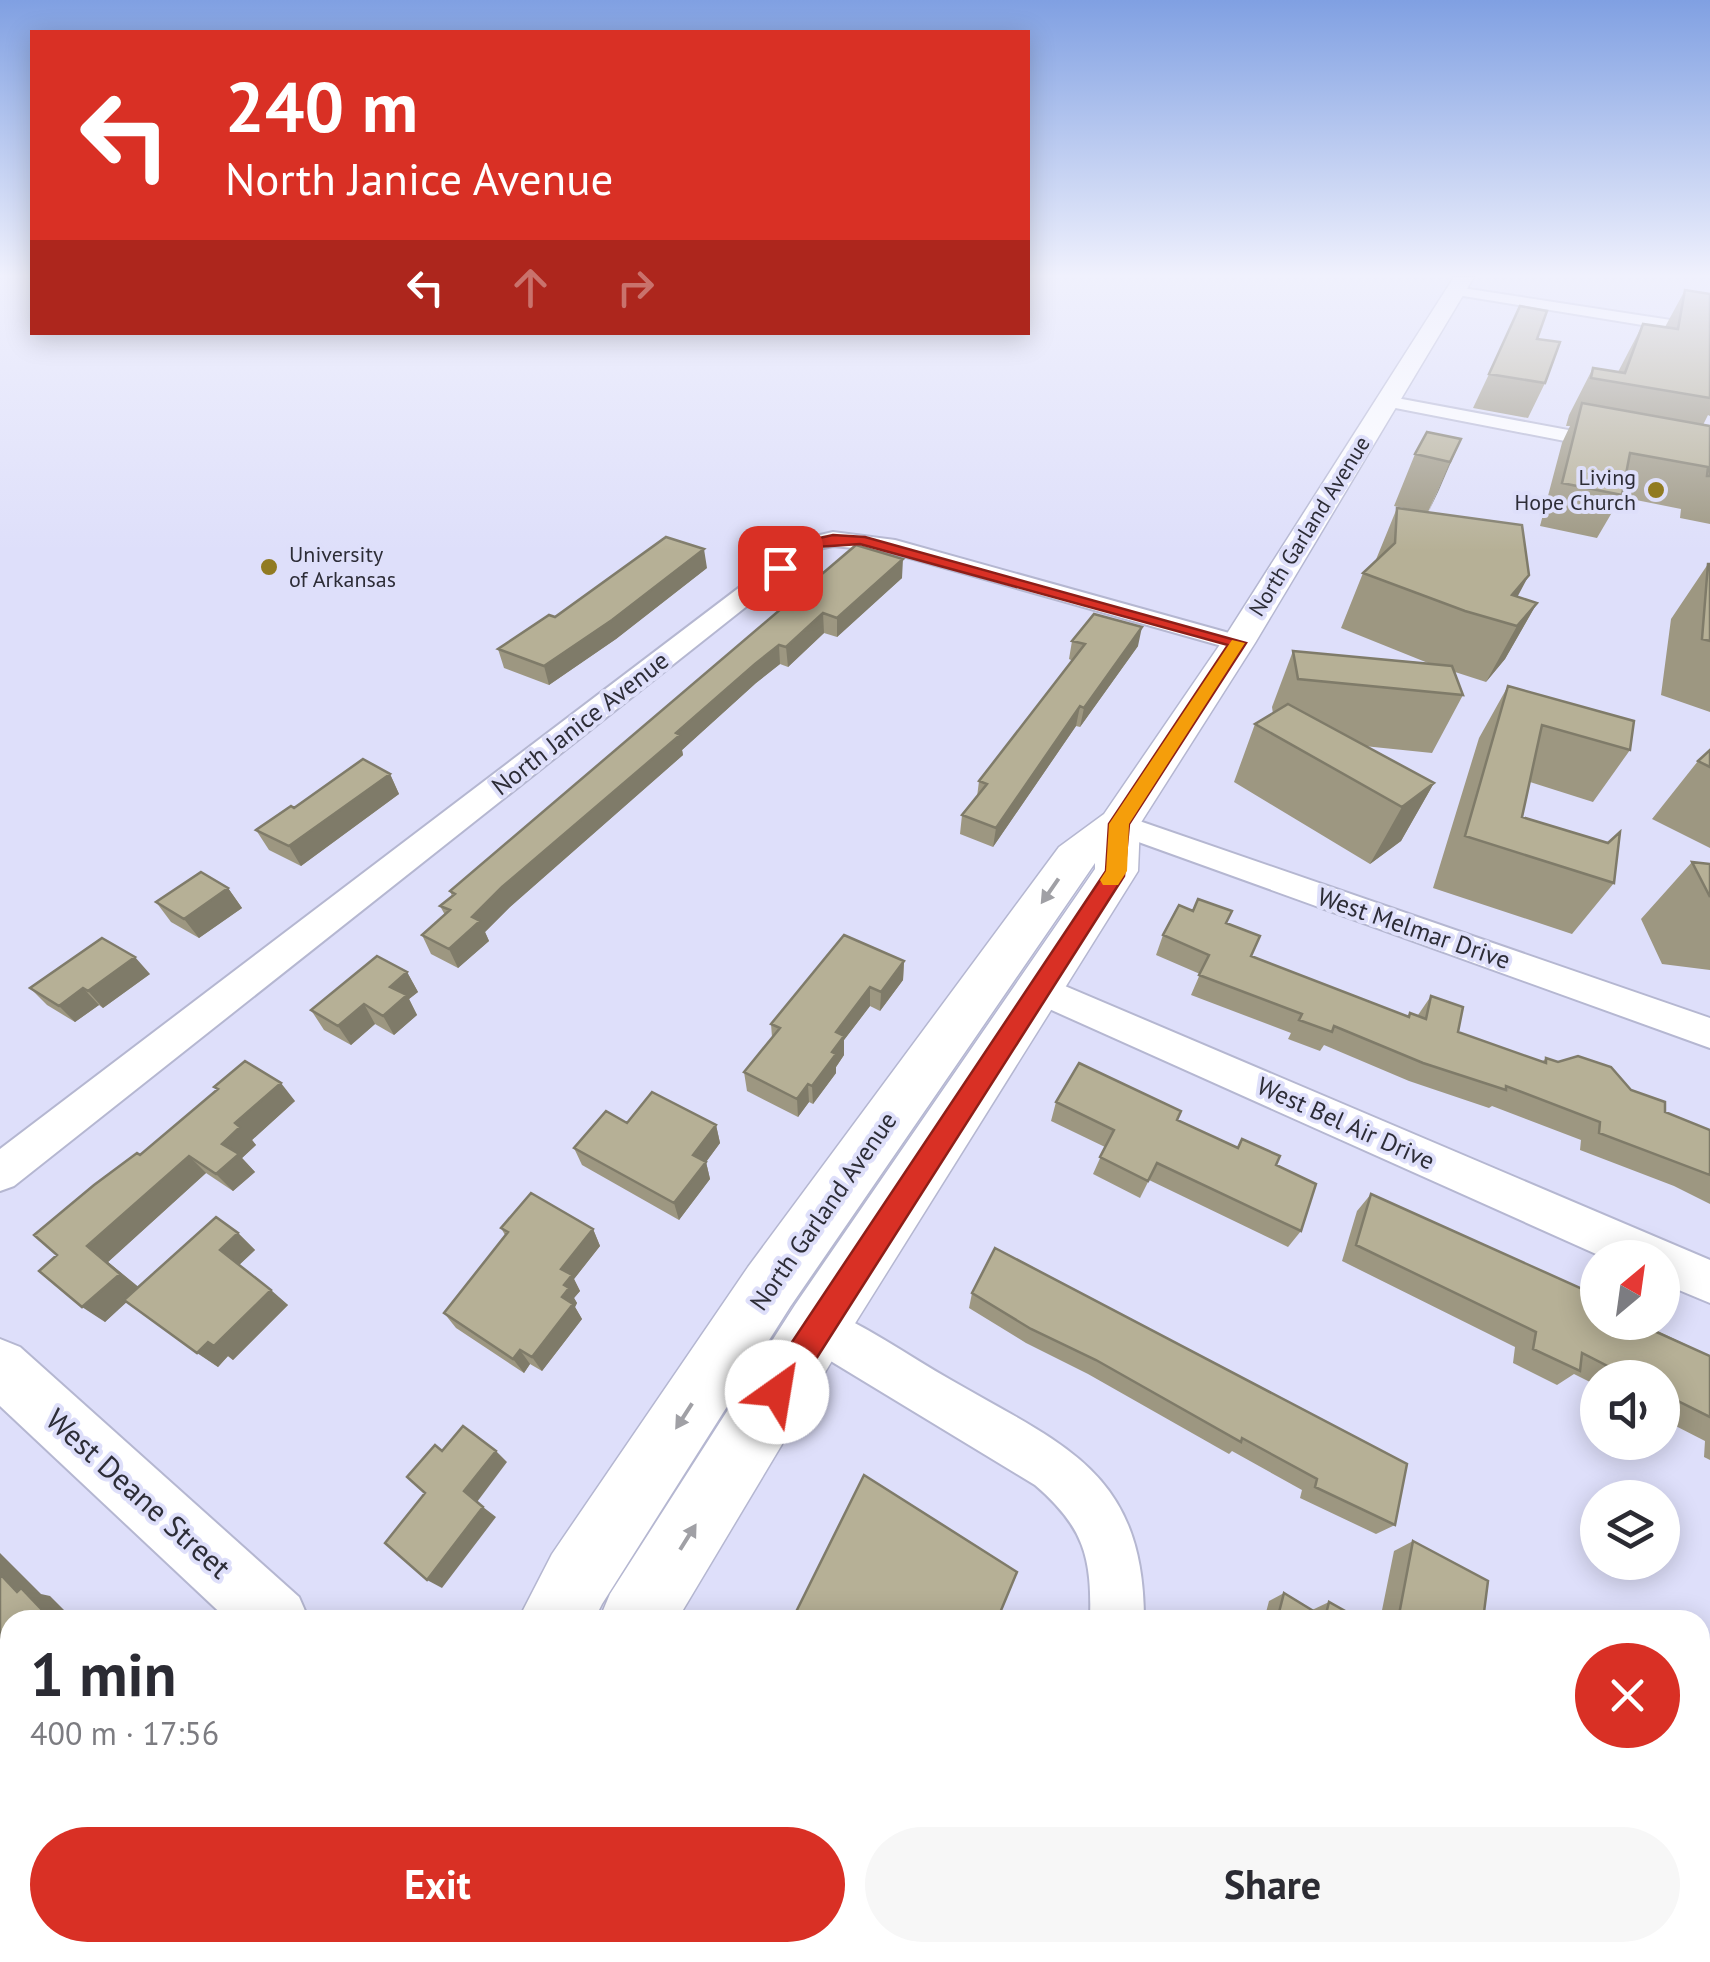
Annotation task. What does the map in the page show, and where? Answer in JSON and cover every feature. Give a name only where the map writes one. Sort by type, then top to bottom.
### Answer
[{"type":"main road","name":"North Garland Avenue","points":[[560,1610],[768,1287],[1074,857],[1119,824],[1238,643],[1407,369]]},
{"type":"main road","name":"North Garland Avenue","points":[[642,1610],[817,1327],[1116,871],[1119,824]]},
{"type":"street","points":[[1386,402],[1640,449]]},
{"type":"street","name":"North Janice Avenue","points":[[0,1172],[811,544],[833,539],[887,545],[1238,643]]},
{"type":"street","name":"West Melmar Drive","points":[[1119,824],[1710,1033]]},
{"type":"street","name":"West Bel Air Drive","points":[[1039,989],[1613,1240]]},
{"type":"street","points":[[1680,1270],[1710,1282]]},
{"type":"street","points":[[817,1327],[1040,1460],[1076,1486],[1098,1517],[1112,1551],[1117,1610]]},
{"type":"street","name":"West Deane Street","points":[[0,1367],[265,1610]]},
{"type":"building","points":[[1491,369],[1550,369],[1545,383],[1489,374]]},
{"type":"building","points":[[1593,369],[1625,373],[1627,369],[1710,369],[1710,398],[1591,378]]},
{"type":"building","points":[[1582,403],[1710,426],[1710,476],[1708,467],[1630,453],[1622,495],[1562,483]]},
{"type":"building","points":[[1427,432],[1461,439],[1450,462],[1415,454]]},
{"type":"building","points":[[1397,508],[1522,525],[1529,575],[1512,595],[1537,603],[1517,626],[1363,573],[1395,543]]},
{"type":"building","points":[[666,537],[704,549],[612,620],[544,666],[498,649],[549,615],[555,617]]},
{"type":"building","points":[[856,545],[903,559],[837,618],[823,613],[786,647],[779,645],[755,664],[676,733],[680,735],[502,887],[472,917],[480,921],[449,949],[422,935],[450,910],[440,906],[455,894],[450,891]]},
{"type":"building","points":[[1710,564],[1710,641],[1702,639]]},
{"type":"building","points":[[1094,614],[1142,627],[1084,708],[1080,706],[996,828],[962,815],[987,784],[979,781],[1085,644],[1072,641]]},
{"type":"building","points":[[1293,651],[1452,666],[1463,695],[1298,679]]},
{"type":"building","points":[[1508,686],[1634,721],[1630,750],[1542,725],[1522,817],[1608,843],[1620,832],[1614,883],[1465,836]]},
{"type":"building","points":[[1288,704],[1434,783],[1402,807],[1255,724]]},
{"type":"building","points":[[1710,750],[1710,767],[1698,761]]},
{"type":"building","points":[[363,759],[390,774],[289,846],[256,830],[291,806],[294,808]]},
{"type":"building","points":[[1692,862],[1710,864],[1710,897]]},
{"type":"building","points":[[201,872],[228,888],[184,919],[156,902]]},
{"type":"building","points":[[1198,899],[1232,911],[1226,923],[1260,936],[1251,956],[1409,1017],[1410,1013],[1426,1019],[1431,996],[1463,1007],[1458,1032],[1546,1063],[1546,1058],[1558,1062],[1578,1056],[1611,1067],[1631,1090],[1665,1102],[1665,1112],[1710,1130],[1710,1175],[1599,1133],[1600,1122],[1506,1086],[1506,1090],[1423,1063],[1334,1026],[1332,1032],[1299,1020],[1302,1014],[1199,975],[1209,955],[1163,935],[1179,905],[1193,911]]},
{"type":"building","points":[[844,935],[904,961],[881,992],[870,987],[836,1032],[844,1036],[832,1052],[836,1054],[797,1099],[744,1072],[780,1028],[771,1024]]},
{"type":"building","points":[[102,938],[135,957],[88,991],[83,988],[59,1006],[30,988]]},
{"type":"building","points":[[377,956],[407,972],[390,987],[407,995],[383,1016],[364,1004],[338,1026],[311,1010]]},
{"type":"building","points":[[245,1061],[281,1083],[235,1123],[240,1127],[222,1144],[239,1154],[216,1174],[189,1156],[87,1246],[120,1274],[82,1307],[39,1271],[57,1255],[34,1235],[94,1185],[137,1153],[140,1155]]},
{"type":"building","points":[[1079,1063],[1181,1111],[1177,1120],[1238,1148],[1242,1139],[1280,1156],[1276,1165],[1316,1184],[1301,1231],[1157,1163],[1148,1181],[1100,1157],[1114,1130],[1056,1102]]},
{"type":"building","points":[[652,1092],[716,1125],[693,1155],[706,1162],[674,1203],[574,1148],[606,1111],[627,1123]]},
{"type":"building","points":[[531,1193],[593,1229],[561,1269],[572,1275],[564,1285],[569,1288],[562,1297],[573,1304],[532,1357],[520,1350],[513,1359],[444,1313],[508,1232],[501,1228]]},
{"type":"building","points":[[1371,1194],[1580,1288],[1580,1340],[1674,1340],[1710,1356],[1710,1417],[1680,1402],[1680,1360],[1596,1360],[1582,1353],[1580,1371],[1533,1349],[1536,1332],[1356,1245]]},
{"type":"building","points":[[216,1217],[238,1233],[220,1250],[271,1290],[214,1346],[208,1342],[197,1353],[124,1300]]},
{"type":"building","points":[[995,1248],[1407,1464],[1395,1525],[1315,1487],[1317,1479],[1031,1329],[972,1293]]},
{"type":"building","points":[[463,1426],[496,1451],[464,1491],[483,1507],[427,1580],[385,1543],[425,1493],[407,1477],[435,1445],[442,1451]]},
{"type":"building","points":[[864,1475],[1017,1572],[1001,1610],[797,1610]]},
{"type":"building","points":[[1413,1541],[1488,1581],[1484,1610],[1400,1610]]},
{"type":"building","points":[[0,1574],[17,1592],[21,1588],[42,1610],[0,1610]]},
{"type":"building","points":[[1284,1593],[1312,1610],[1280,1610]]},
{"type":"building","points":[[1329,1602],[1343,1610],[1327,1610]]},
{"type":"slow traffic","points":[[1111,880],[1116,871],[1119,824],[1237,643]]},
{"type":"place","name":"Living Hope Church","points":[[1656,490]]},
{"type":"place","name":"University of Arkansas","points":[[269,567]]},
{"type":"route","points":[[777,1392],[1116,871],[1119,824],[1238,643],[860,540],[833,539],[811,544],[780,568]]}]
